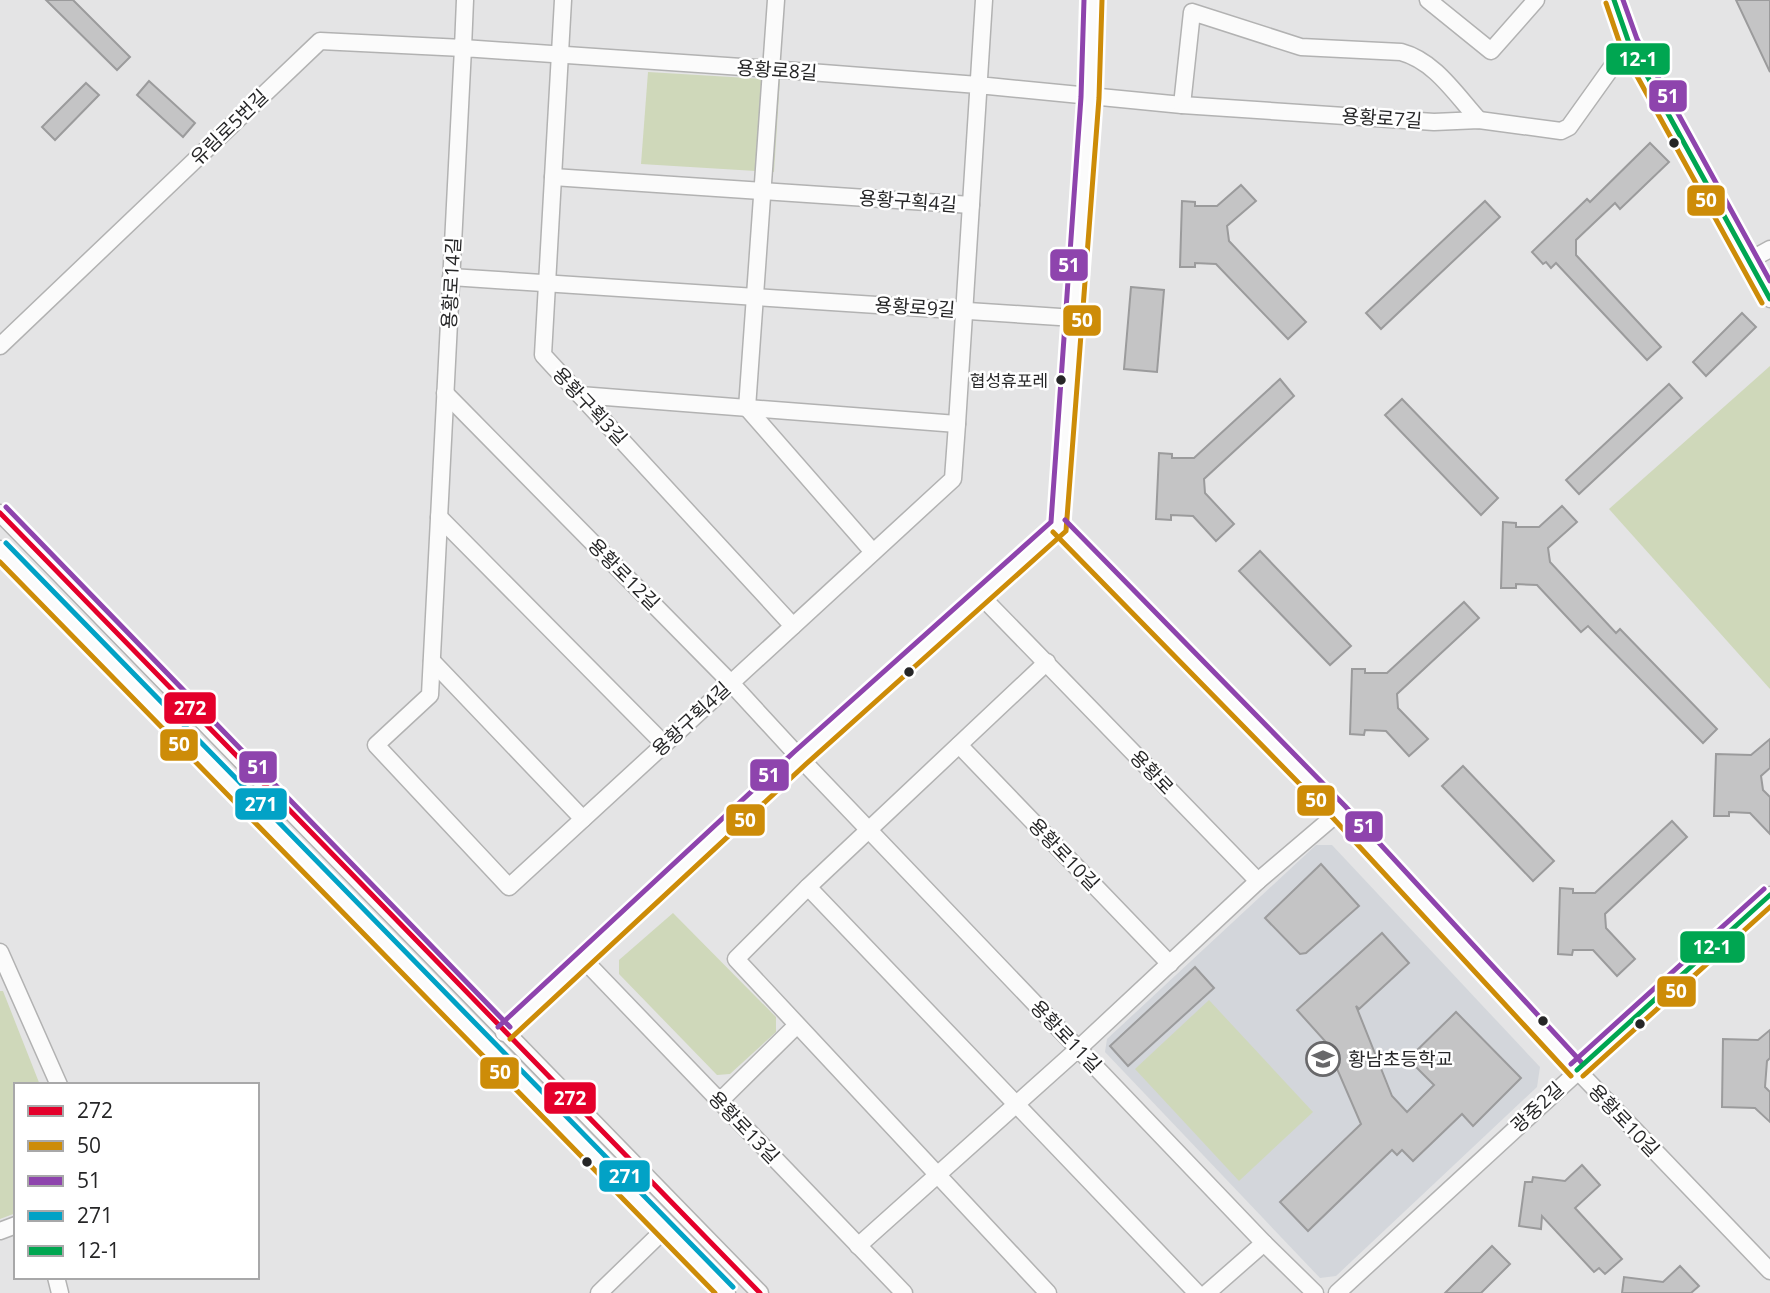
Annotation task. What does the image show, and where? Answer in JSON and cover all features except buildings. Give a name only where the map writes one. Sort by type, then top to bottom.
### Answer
[{"type":"street","points":[[463,48],[465,0]]},
{"type":"street","name":"용황구획3길","points":[[563,0],[543,355],[793,626]]},
{"type":"street","points":[[776,0],[747,408],[873,552]]},
{"type":"street","name":"용황구획4길","points":[[509,887],[953,479],[984,0]]},
{"type":"street","points":[[504,1033],[800,758],[1059,526],[1090,97],[1093,0]]},
{"type":"street","points":[[1428,0],[1491,51],[1536,0]]},
{"type":"street","points":[[1614,0],[1629,43],[1770,299]]},
{"type":"street","points":[[1182,105],[1192,12],[1301,47],[1401,52],[1416,56],[1429,65],[1479,120]]},
{"type":"street","name":"유림로5번길","points":[[0,346],[320,41],[463,48]]},
{"type":"street","name":"용황로7길","points":[[1090,97],[1434,122],[1479,120],[1561,131],[1569,127],[1629,43]]},
{"type":"street","name":"용황로8길","points":[[463,48],[978,85],[1090,97]]},
{"type":"street","name":"용황로14길","points":[[463,48],[430,695],[376,745],[509,887]]},
{"type":"street","name":"용황구획4길","points":[[553,177],[971,205]]},
{"type":"street","points":[[1750,260],[1770,249]]},
{"type":"street","name":"용황로9길","points":[[451,277],[1075,318]]},
{"type":"street","name":"용황로12길","points":[[445,393],[731,682],[800,758]]},
{"type":"street","points":[[580,395],[957,424]]},
{"type":"street","points":[[0,513],[760,1293]]},
{"type":"street","points":[[439,517],[664,744]]},
{"type":"street","name":"용황로10길","points":[[1059,526],[1339,812],[1577,1070],[1770,1271]]},
{"type":"street","points":[[0,549],[727,1293]]},
{"type":"street","name":"용황로","points":[[982,597],[1258,881]]},
{"type":"street","points":[[432,661],[583,819]]},
{"type":"street","points":[[1047,662],[808,887],[736,960],[1048,1293]]},
{"type":"street","name":"용황로10길","points":[[959,745],[1170,964]]},
{"type":"street","name":"용황로11길","points":[[800,758],[1315,1293]]},
{"type":"street","points":[[858,1246],[1078,1049],[1258,881],[1339,812]]},
{"type":"street","points":[[808,887],[1196,1293]]},
{"type":"street","name":"광중2길","points":[[1337,1293],[1770,895]]},
{"type":"street","points":[[0,952],[58,1083]]},
{"type":"street","name":"용황로13길","points":[[584,960],[904,1293]]},
{"type":"street","points":[[720,1101],[797,1025]]},
{"type":"street","points":[[598,1293],[665,1229]]},
{"type":"street","points":[[1207,1293],[1264,1243]]},
{"type":"shaded area","name":"황남초등학교","points":[[1316,845],[1332,845],[1540,1067],[1537,1087],[1336,1276],[1320,1278],[1105,1052],[1107,1039]]},
{"type":"green space","points":[[648,72],[780,80],[774,172],[641,164]]},
{"type":"green space","points":[[1770,366],[1770,689],[1609,509]]},
{"type":"green space","points":[[673,913],[776,1017],[776,1032],[730,1074],[717,1075],[619,974],[619,960]]},
{"type":"green space","points":[[0,991],[3,991],[39,1083],[14,1083],[14,1214],[0,1219]]},
{"type":"green space","points":[[1209,1000],[1313,1112],[1239,1181],[1135,1069]]},
{"type":"transit line","name":"51","points":[[498,1027],[794,752],[1051,522],[1081,97],[1084,0]]},
{"type":"transit line","name":"50","points":[[510,1039],[806,764],[1066,531],[1099,98],[1102,0]]},
{"type":"transit line","name":"12-1","points":[[1614,0],[1629,43],[1770,299]]},
{"type":"transit line","name":"51","points":[[1623,0],[1637,39],[1770,281]]},
{"type":"transit line","name":"50","points":[[1606,3],[1621,47],[1762,303]]},
{"type":"transit line","name":"51","points":[[6,507],[510,1027]]},
{"type":"transit line","name":"272","points":[[0,513],[760,1293]]},
{"type":"transit line","name":"51","points":[[1065,520],[1345,806],[1583,1064]]},
{"type":"transit line","name":"50","points":[[1053,532],[1333,818],[1571,1076]]},
{"type":"transit line","name":"271","points":[[6,543],[733,1287]]},
{"type":"transit line","name":"50","points":[[0,562],[715,1293]]},
{"type":"transit line","name":"51","points":[[1571,1064],[1764,889]]},
{"type":"transit line","name":"12-1","points":[[1577,1070],[1770,895]]},
{"type":"transit line","name":"50","points":[[1583,1076],[1770,907]]},
{"type":"place","name":"협성휴포레","points":[[1061,380]]},
{"type":"place","name":"황남초등학교","points":[[1323,1059]]}]
